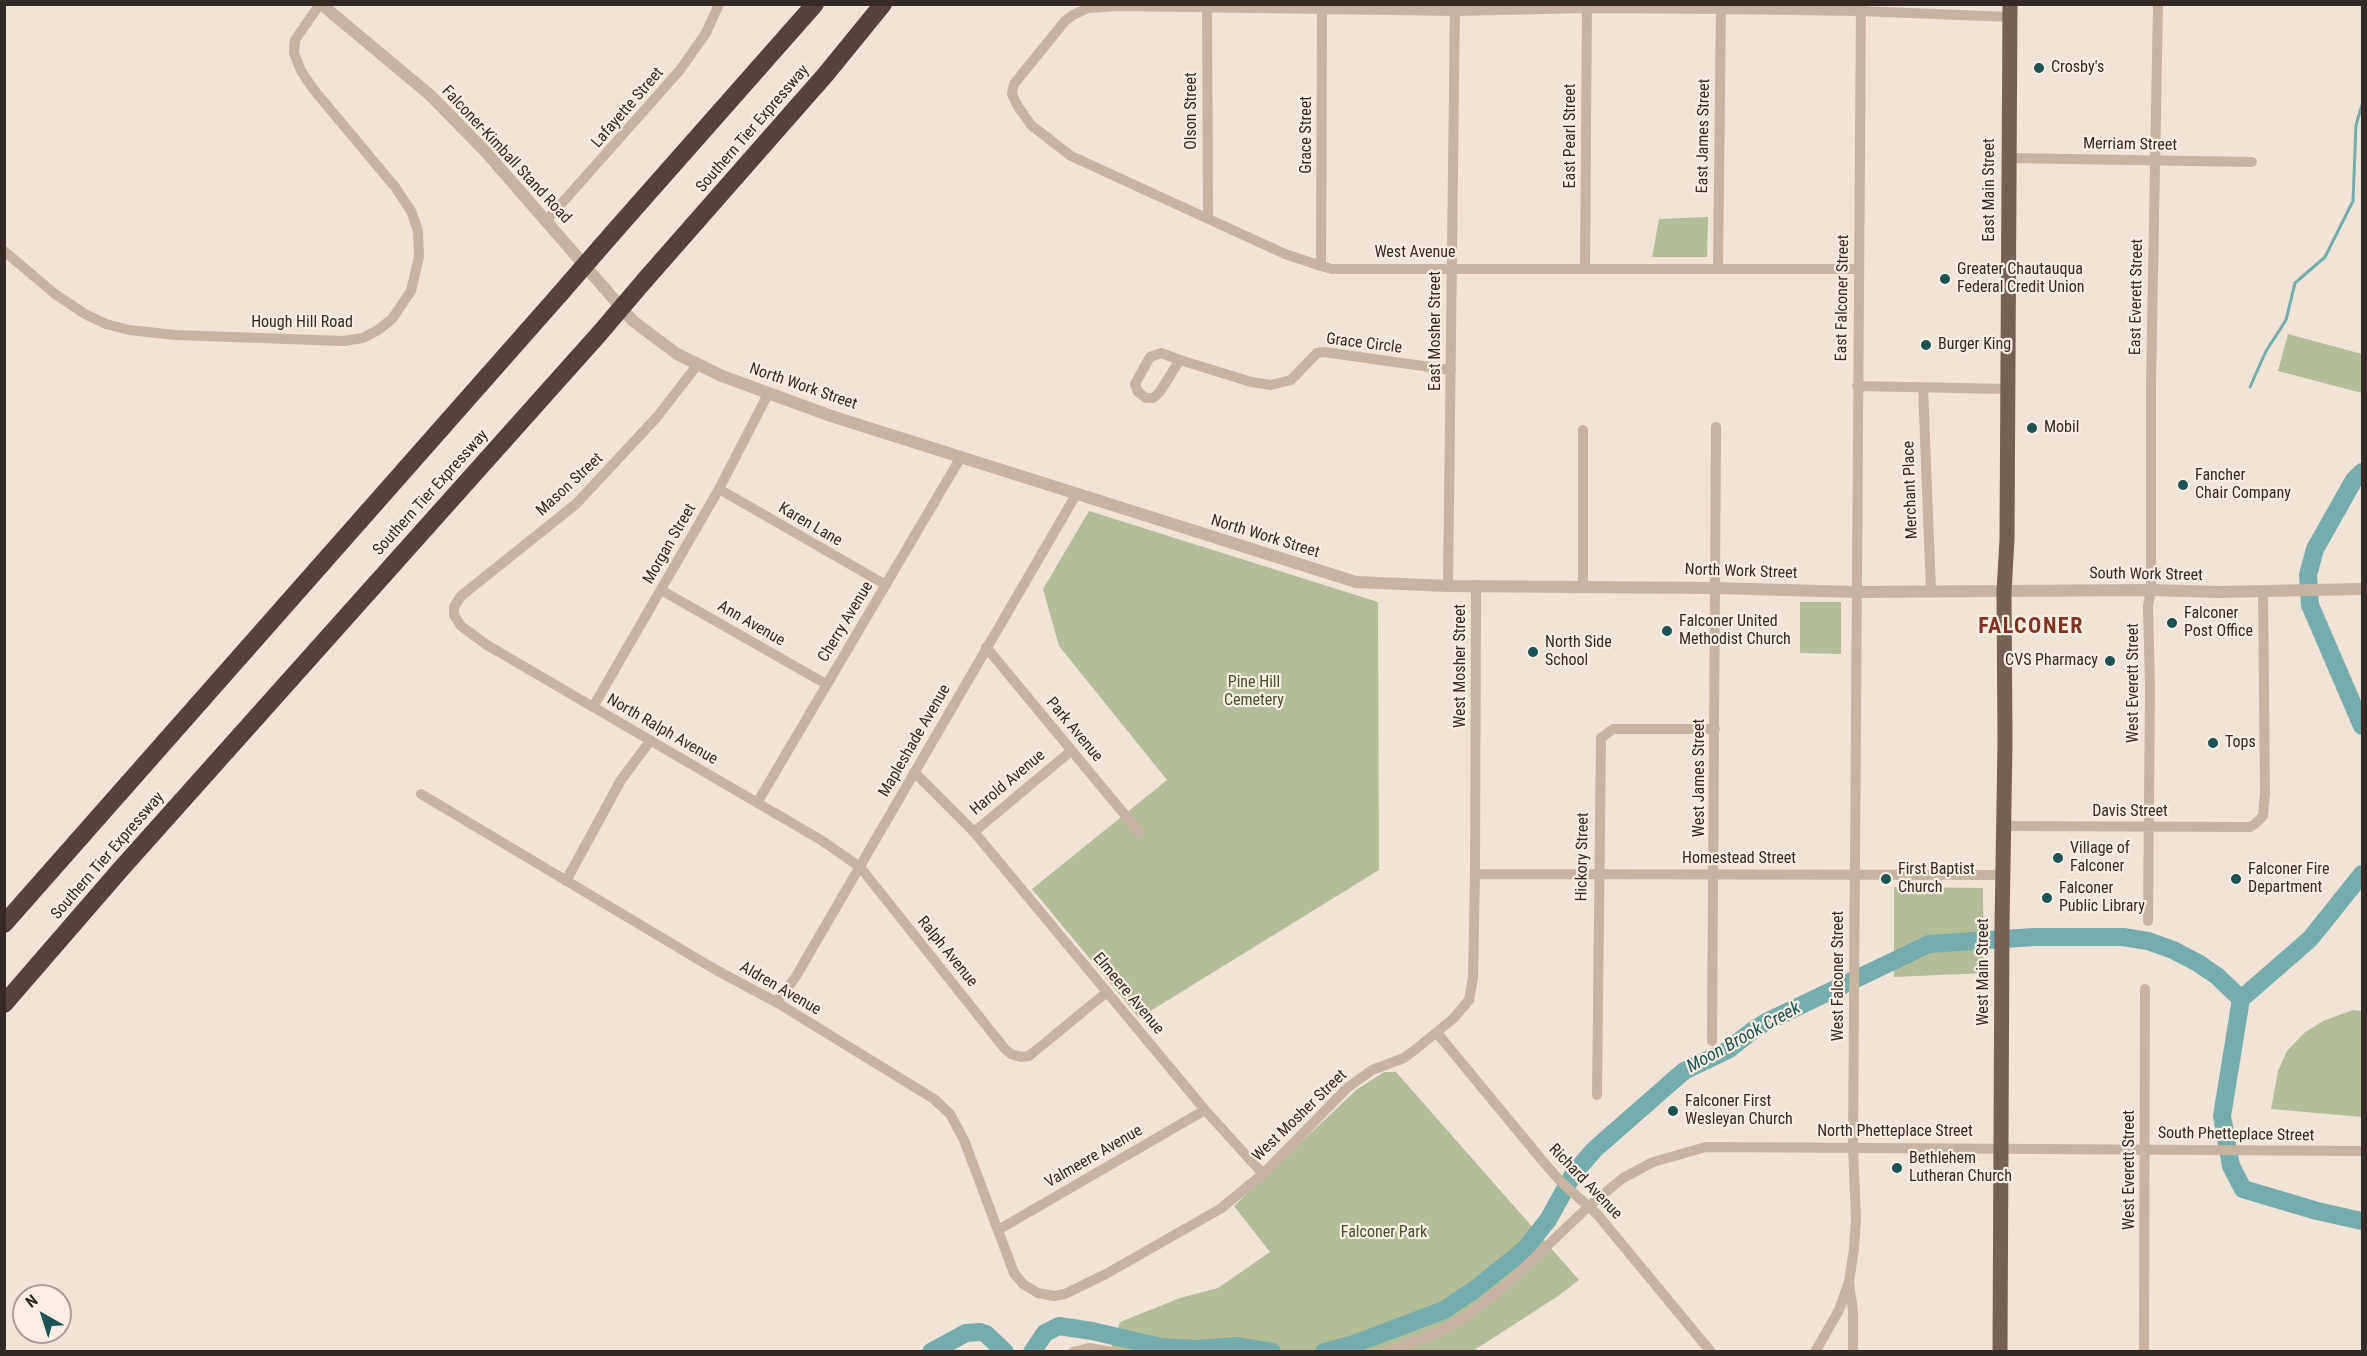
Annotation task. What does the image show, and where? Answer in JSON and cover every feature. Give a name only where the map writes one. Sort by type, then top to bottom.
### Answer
[{"type":"highway","name":"Southern Tier Expressway","points":[[4,1004],[120,870],[599,334],[826,74],[883,4]]},
{"type":"highway","name":"Southern Tier Expressway","points":[[4,924],[809,10]]},
{"type":"main road","name":"East Main Street","points":[[2004,591],[2008,389],[2010,11]]},
{"type":"main road","name":"West Main Street","points":[[2000,1352],[2002,926],[2005,826],[2004,591]]},
{"type":"street","name":"Falconer-Kimball Stand Road","points":[[321,4],[430,95],[485,151],[581,263]]},
{"type":"street","name":"Hough Hill Road","points":[[4,251],[55,294],[85,314],[106,324],[129,330],[343,341],[363,338],[378,330],[392,319],[411,291],[419,257],[418,231],[411,211],[395,187],[314,90],[301,71],[294,53],[296,40],[321,4]]},
{"type":"street","name":"Lafayette Street","points":[[546,221],[680,70],[706,33],[719,4]]},
{"type":"street","name":"East Everett Street","points":[[2151,590],[2151,383],[2158,4]]},
{"type":"street","points":[[1207,6],[1455,8],[1587,6],[2010,11]]},
{"type":"street","name":"West Avenue","points":[[1207,6],[1088,8],[1073,15],[1029,63],[1014,84],[1012,94],[1017,105],[1030,125],[1071,156],[1285,254],[1332,269],[1858,269]]},
{"type":"street","name":"Olson Street","points":[[1207,6],[1208,218]]},
{"type":"street","name":"East Pearl Street","points":[[1585,268],[1587,6]]},
{"type":"street","name":"Grace Street","points":[[1321,266],[1322,7]]},
{"type":"street","name":"East James Street","points":[[1718,269],[1720,7]]},
{"type":"street","name":"East Mosher Street","points":[[1449,586],[1455,8]]},
{"type":"street","name":"East Falconer Street","points":[[1857,592],[1861,8]]},
{"type":"street","name":"Merriam Street","points":[[2008,158],[2252,162]]},
{"type":"street","name":"North Work Street","points":[[581,263],[633,321],[677,354],[768,394],[1356,582],[1449,586],[1583,585],[1857,592],[2004,591]]},
{"type":"street","name":"Grace Circle","points":[[1180,360],[1154,398],[1146,398],[1136,388],[1137,379],[1150,357],[1161,353],[1251,382],[1271,385],[1291,380],[1317,353],[1324,352],[1451,370]]},
{"type":"street","name":"Mason Street","points":[[454,614],[456,601],[461,596],[576,504],[598,482],[657,417],[698,364]]},
{"type":"street","points":[[1857,386],[2008,389]]},
{"type":"street","name":"Merchant Place","points":[[1923,388],[1931,591]]},
{"type":"street","name":"Morgan Street","points":[[592,707],[720,489],[768,394]]},
{"type":"street","points":[[1715,588],[1716,426]]},
{"type":"street","points":[[1583,430],[1583,585]]},
{"type":"street","name":"Cherry Avenue","points":[[757,803],[961,457]]},
{"type":"street","name":"Karen Lane","points":[[720,489],[886,585]]},
{"type":"street","name":"Mapleshade Avenue","points":[[776,1002],[795,978],[1077,493]]},
{"type":"street","name":"West Mosher Street","points":[[1033,1291],[1054,1296],[1074,1291],[1214,1213],[1263,1174],[1347,1088],[1371,1070],[1404,1058],[1437,1033],[1463,1009],[1469,1000],[1472,990],[1475,874],[1476,585]]},
{"type":"street","name":"West James Street","points":[[1712,1041],[1715,588]]},
{"type":"street","name":"South Work Street","points":[[2004,591],[2218,592],[2362,589]]},
{"type":"street","name":"Ann Avenue","points":[[661,590],[826,684]]},
{"type":"street","name":"West Everett Street","points":[[2148,921],[2150,686],[2148,606],[2151,590]]},
{"type":"street","name":"Davis Street","points":[[2005,826],[2250,827],[2255,824],[2263,816],[2265,793],[2263,591]]},
{"type":"street","name":"West Falconer Street","points":[[1815,1352],[1839,1310],[1849,1282],[1856,1218],[1853,1147],[1857,592]]},
{"type":"street","name":"North Ralph Avenue","points":[[454,614],[461,626],[487,645],[821,840],[860,867]]},
{"type":"street","name":"Park Avenue","points":[[986,647],[1139,832]]},
{"type":"street","name":"Hickory Street","points":[[1597,1095],[1600,743],[1605,732],[1612,729],[1715,729]]},
{"type":"street","points":[[566,881],[621,780],[650,741]]},
{"type":"street","name":"Harold Avenue","points":[[914,772],[974,832],[1071,750]]},
{"type":"street","name":"Aldren Avenue","points":[[421,794],[716,970],[776,1002],[924,1093],[950,1114],[964,1140],[1014,1273],[1033,1291]]},
{"type":"street","name":"Elmeere Avenue","points":[[974,832],[1205,1110],[1263,1174]]},
{"type":"street","name":"Ralph Avenue","points":[[860,867],[1011,1054],[1021,1057],[1029,1056],[1107,992]]},
{"type":"street","name":"Homestead Street","points":[[1475,874],[2003,875]]},
{"type":"street","name":"West Everett Street","points":[[2144,1352],[2145,989]]},
{"type":"street","name":"Richard Avenue","points":[[1437,1033],[1561,1182],[1589,1206],[1711,1352]]},
{"type":"street","name":"Valmeere Avenue","points":[[998,1230],[1205,1110]]},
{"type":"street","name":"North Phetteplace Street","points":[[1387,1352],[1437,1333],[1464,1317],[1515,1277],[1589,1206],[1639,1168],[1706,1147],[2002,1147]]},
{"type":"street","name":"South Phetteplace Street","points":[[2002,1147],[2252,1152],[2362,1151]]},
{"type":"street","points":[[1849,1282],[1853,1311],[1853,1352]]},
{"type":"street","points":[[1073,1352],[1089,1348],[1113,1352]]},
{"type":"green space","points":[[1708,217],[1707,257],[1652,257],[1659,219]]},
{"type":"green space","points":[[2288,334],[2362,354],[2362,393],[2278,371]]},
{"type":"green space","name":"Pine Hill Cemetery","points":[[1089,511],[1378,602],[1379,870],[1139,1018],[1032,889],[1167,780],[1059,646],[1043,589]]},
{"type":"green space","points":[[1800,602],[1841,602],[1841,654],[1800,653]]},
{"type":"green space","points":[[1894,887],[1983,888],[1984,973],[1894,977]]},
{"type":"green space","points":[[2353,1010],[2362,1011],[2362,1117],[2271,1109],[2278,1071],[2287,1051],[2304,1033],[2323,1021]]},
{"type":"green space","name":"Falconer Park","points":[[1384,1072],[1396,1072],[1579,1280],[1473,1351],[1110,1352],[1120,1322],[1180,1298],[1218,1288],[1270,1252],[1234,1206],[1356,1090]]},
{"type":"waterway","points":[[2250,387],[2266,351],[2286,320],[2295,283],[2325,257],[2353,201],[2356,125],[2362,105]]},
{"type":"waterway","points":[[2362,472],[2354,480],[2315,549],[2308,575],[2310,605],[2362,726]]},
{"type":"waterway","points":[[2362,874],[2310,939],[2241,999],[2222,1116],[2231,1166],[2243,1189],[2317,1211],[2362,1221]]},
{"type":"waterway","name":"Moon Brook Creek","points":[[1324,1352],[1354,1344],[1444,1310],[1474,1290],[1524,1250],[1548,1220],[1574,1173],[1595,1149],[1684,1071],[1728,1050],[1766,1022],[1929,944],[2034,937],[2123,937],[2148,941],[2173,950],[2198,963],[2217,976],[2241,999]]},
{"type":"waterway","name":"Moon Brook Creek","points":[[1032,1352],[1045,1333],[1059,1326],[1161,1347],[1197,1349],[1236,1346],[1272,1352]]},
{"type":"waterway","name":"Moon Brook Creek","points":[[931,1352],[966,1333],[980,1332],[986,1334],[1005,1352]]},
{"type":"place","name":"Crosby's","points":[[2039,68]]},
{"type":"place","name":"Greater Chautauqua Federal Credit Union","points":[[1945,279]]},
{"type":"place","name":"Burger King","points":[[1926,345]]},
{"type":"place","name":"Mobil","points":[[2032,428]]},
{"type":"place","name":"Fancher Chair Company","points":[[2183,485]]},
{"type":"place","name":"Falconer Post Office","points":[[2172,623]]},
{"type":"place","name":"Falconer United Methodist Church","points":[[1667,631]]},
{"type":"place","name":"North Side School","points":[[1533,652]]},
{"type":"place","name":"CVS Pharmacy","points":[[2110,661]]},
{"type":"place","name":"Tops","points":[[2213,743]]},
{"type":"place","name":"Village of Falconer","points":[[2058,858]]},
{"type":"place","name":"First Baptist Church","points":[[1886,879]]},
{"type":"place","name":"Falconer Fire Department","points":[[2236,879]]},
{"type":"place","name":"Falconer Public Library","points":[[2047,898]]},
{"type":"place","name":"Falconer First Wesleyan Church","points":[[1673,1111]]},
{"type":"place","name":"Bethlehem Lutheran Church","points":[[1897,1168]]},
{"type":"district","name":"FALCONER","points":[[2031,627]]}]
